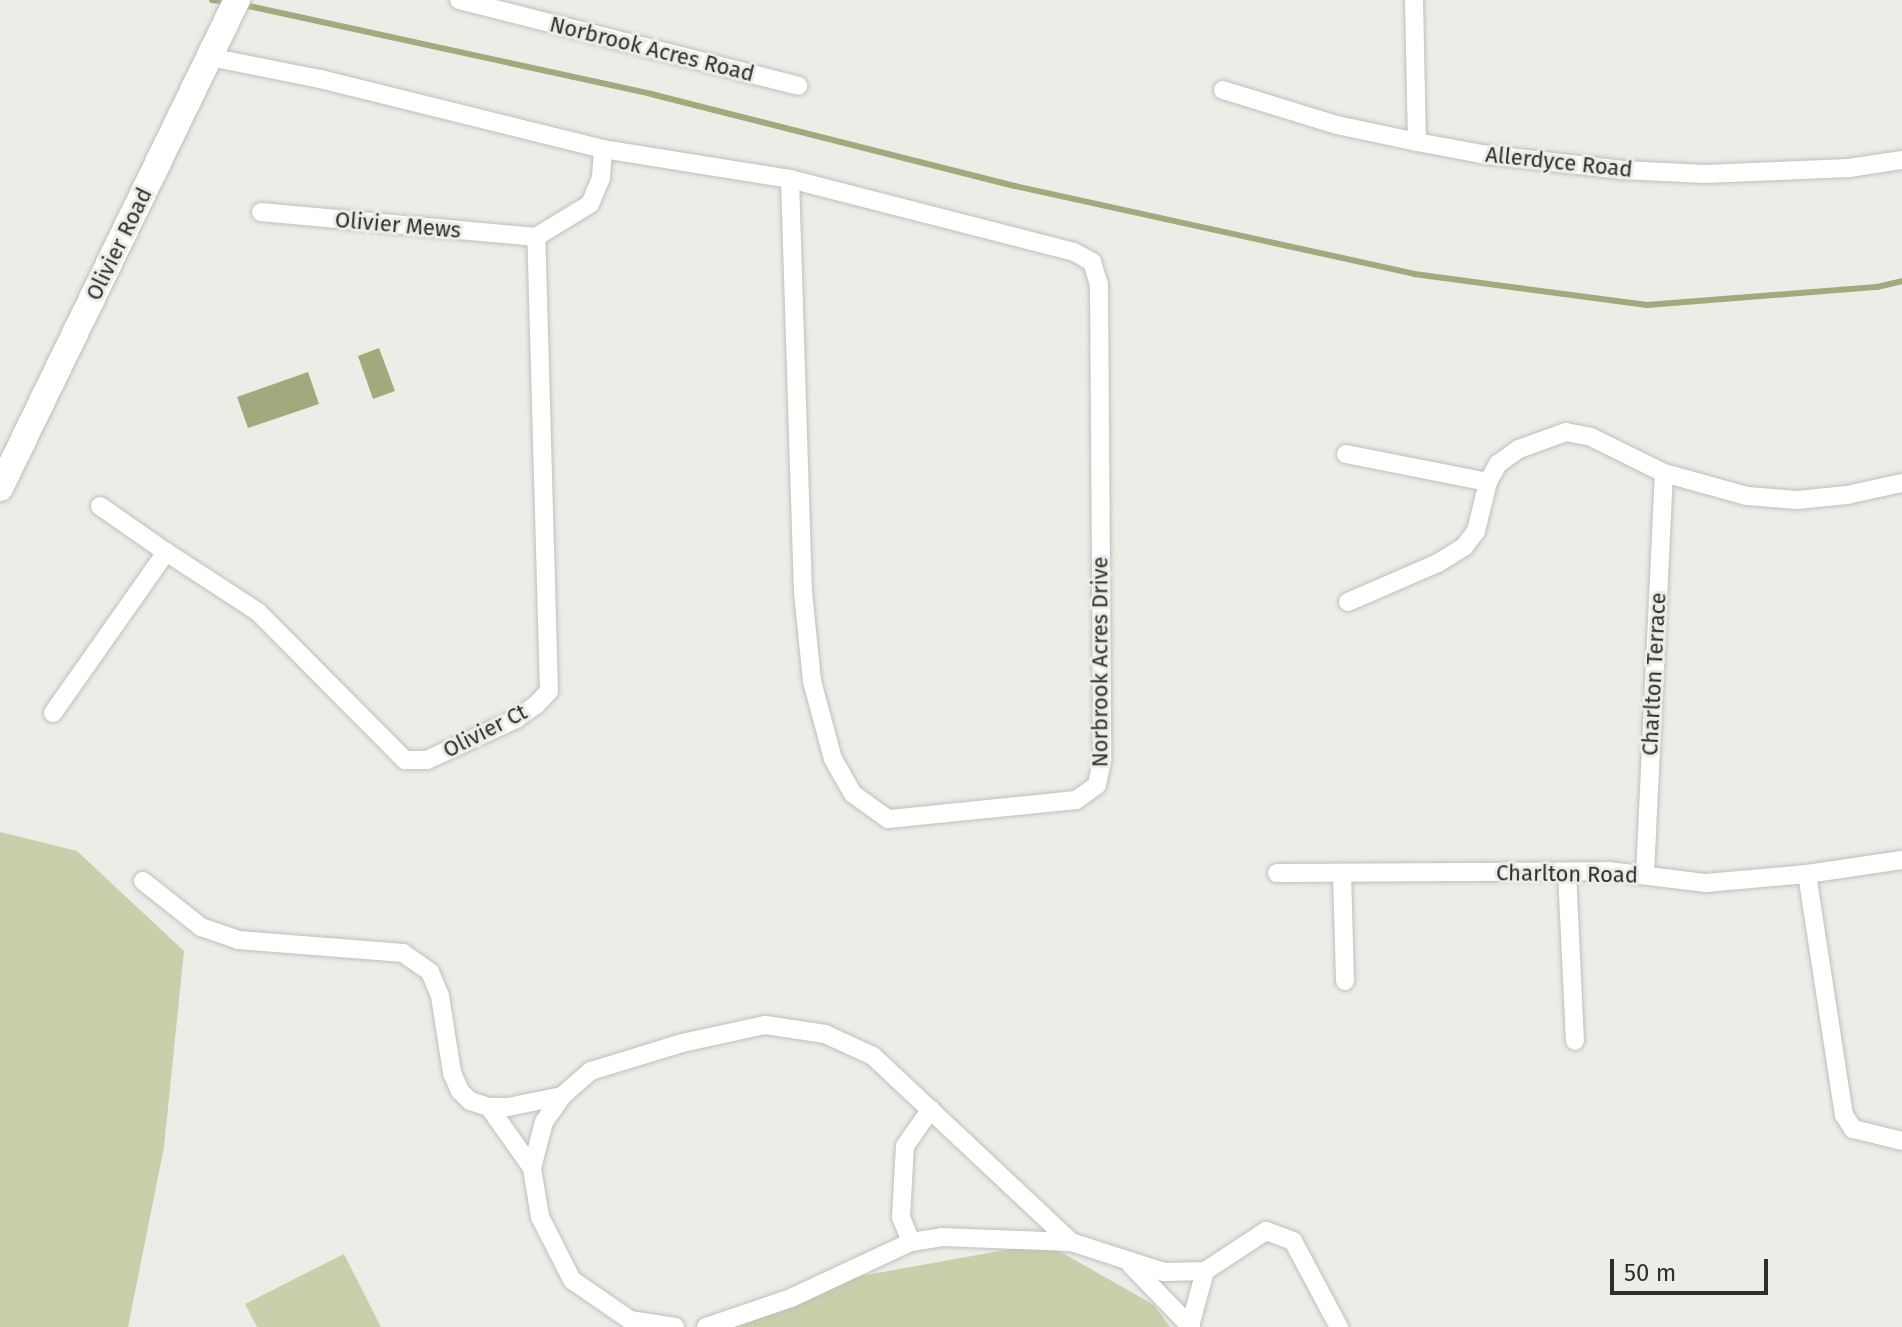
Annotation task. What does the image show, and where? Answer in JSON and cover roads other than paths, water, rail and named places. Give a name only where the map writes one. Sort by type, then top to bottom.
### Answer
[{"type":"main road","name":"Olivier Road","points":[[0,488],[237,0]]},
{"type":"street","name":"Norbrook Acres Road","points":[[459,0],[798,86]]},
{"type":"street","points":[[1414,0],[1417,142]]},
{"type":"street","points":[[216,48],[320,79],[603,149],[790,179]]},
{"type":"street","name":"Allerdyce Road","points":[[1223,90],[1337,125],[1417,142],[1481,154],[1623,170],[1705,174],[1849,168],[1902,160]]},
{"type":"street","points":[[536,237],[590,204],[601,178],[603,149]]},
{"type":"street","name":"Norbrook Acres Drive","points":[[790,179],[1074,252],[1092,262],[1099,285],[1102,761],[1097,785],[1076,800],[888,819],[853,794],[833,759],[812,681],[803,593],[790,179]]},
{"type":"street","name":"Olivier Mews","points":[[261,212],[536,237]]},
{"type":"street","name":"Olivier Ct","points":[[100,506],[258,612],[405,760],[427,760],[516,719],[549,691],[536,237]]},
{"type":"street","points":[[1348,602],[1438,563],[1464,547],[1476,531],[1488,482],[1498,464],[1519,449],[1566,432],[1591,437],[1664,473],[1747,496],[1797,500],[1847,495],[1902,483]]},
{"type":"street","points":[[1346,454],[1488,482]]},
{"type":"street","name":"Charlton Terrace","points":[[1645,875],[1664,473]]},
{"type":"street","points":[[53,713],[166,552]]},
{"type":"street","name":"Charlton Road","points":[[1277,873],[1567,872],[1645,875],[1706,883],[1807,874],[1902,860]]},
{"type":"street","points":[[1567,872],[1575,1041]]},
{"type":"street","points":[[1342,873],[1345,981]]},
{"type":"street","points":[[1807,874],[1844,1115],[1853,1129],[1902,1141]]},
{"type":"street","points":[[143,881],[201,927],[238,940],[403,953],[430,972],[440,996],[452,1073],[460,1091],[470,1101],[489,1107],[562,1096]]},
{"type":"street","points":[[675,1327],[630,1320],[572,1280],[540,1217],[532,1168],[544,1122],[562,1096],[591,1071],[682,1043],[765,1025],[825,1034],[873,1056],[1071,1242]]},
{"type":"street","points":[[489,1107],[532,1168]]},
{"type":"street","points":[[911,1242],[901,1217],[905,1146],[931,1109]]},
{"type":"street","points":[[706,1327],[791,1298],[911,1242],[941,1237],[1071,1242],[1130,1264],[1164,1272],[1205,1271],[1266,1231],[1293,1241],[1339,1327]]},
{"type":"street","points":[[1130,1264],[1190,1327]]},
{"type":"street","points":[[1190,1327],[1205,1271]]},
{"type":"waterway","points":[[212,0],[229,2]]},
{"type":"waterway","points":[[244,5],[651,94],[1015,186],[1414,274],[1647,305],[1877,287],[1902,281]]}]
